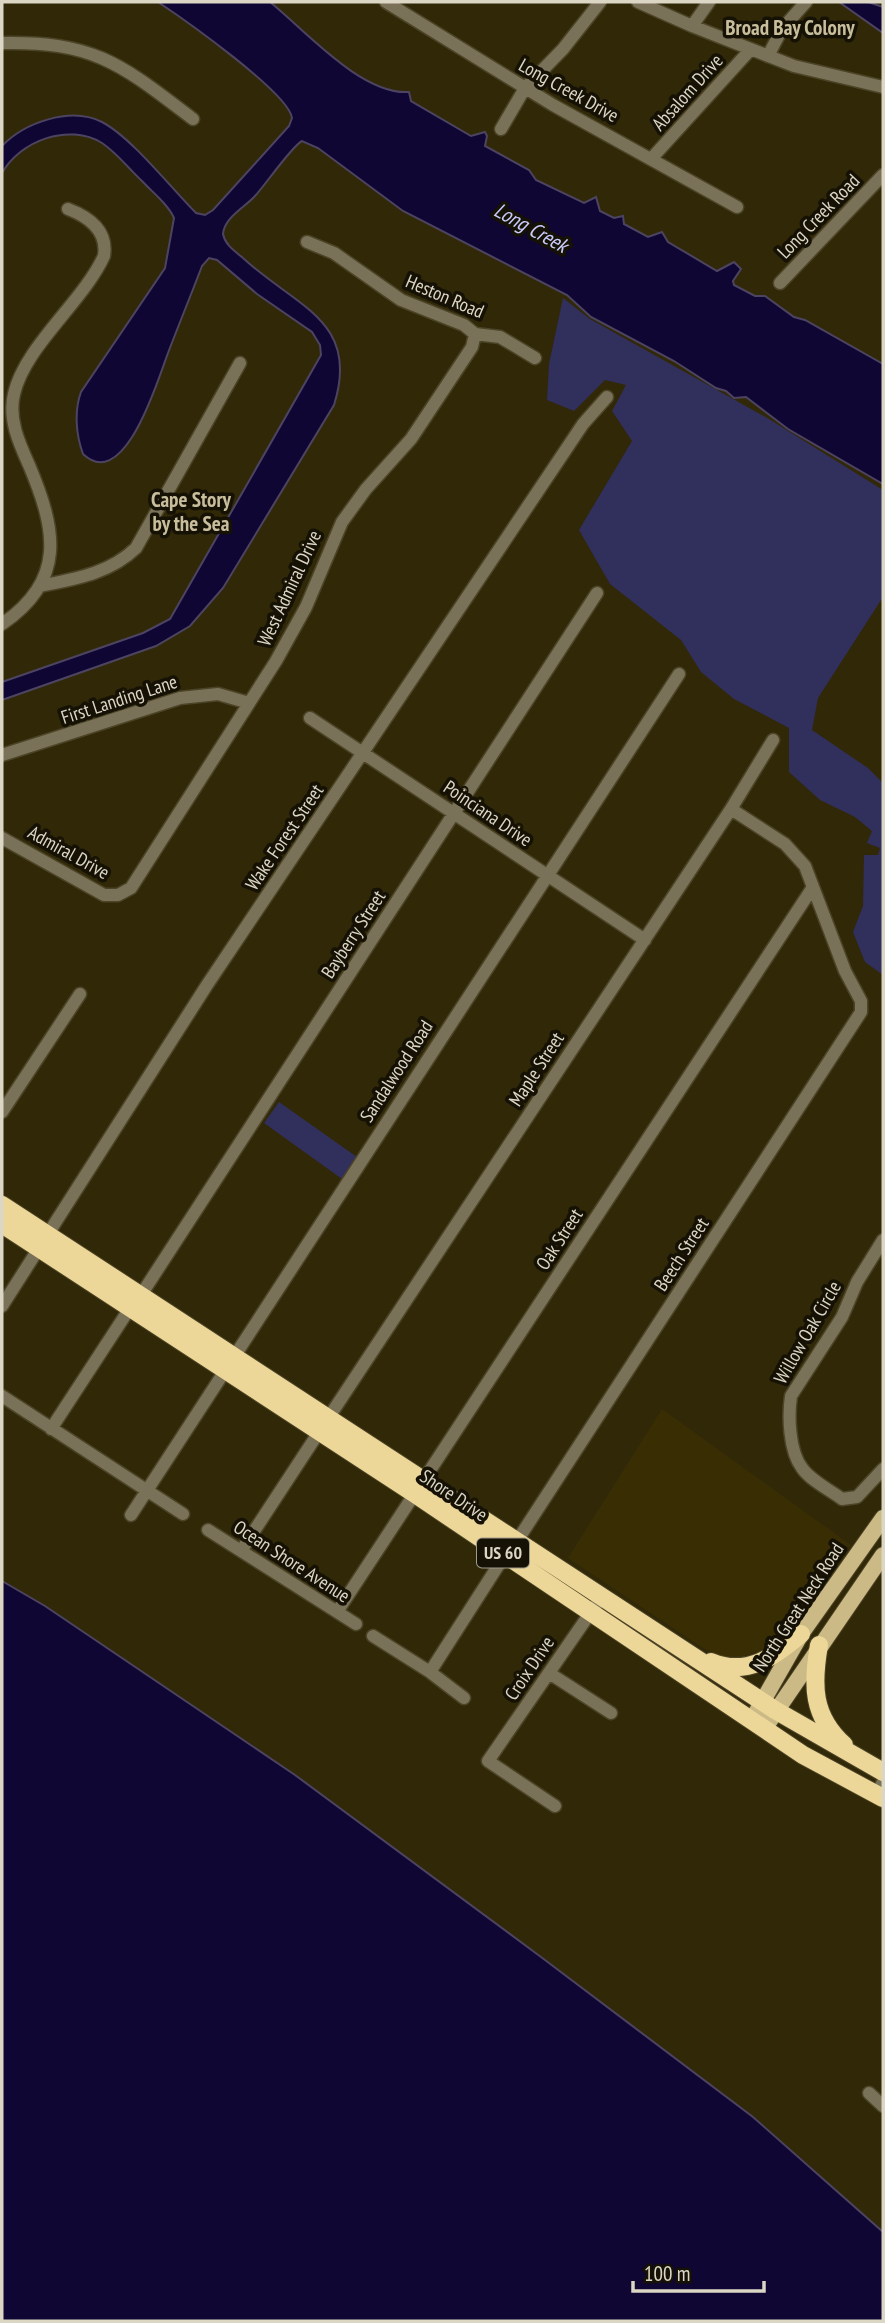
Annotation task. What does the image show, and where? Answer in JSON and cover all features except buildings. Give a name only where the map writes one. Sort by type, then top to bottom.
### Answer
[{"type":"highway","name":"Shore Drive","points":[[2,1205],[43,1242]]},
{"type":"highway","name":"Shore Drive","points":[[2,1224],[43,1242],[419,1487],[517,1541],[769,1705],[883,1772]]},
{"type":"highway","name":"Shore Drive","points":[[419,1487],[505,1555],[803,1755],[881,1792]]},
{"type":"highway","points":[[691,1654],[719,1666],[746,1667],[770,1659],[801,1634]]},
{"type":"highway","points":[[818,1645],[813,1685],[818,1712],[839,1742],[862,1762]]},
{"type":"main road","name":"North Great Neck Road","points":[[758,1724],[801,1634],[883,1518]]},
{"type":"main road","name":"North Great Neck Road","points":[[769,1705],[818,1645],[883,1555]]},
{"type":"street","name":"Long Creek Drive","points":[[386,2],[525,88],[737,206]]},
{"type":"street","points":[[501,129],[525,88],[563,49],[600,2]]},
{"type":"street","points":[[639,2],[768,56],[822,74],[883,87]]},
{"type":"street","points":[[692,26],[709,2]]},
{"type":"street","points":[[768,56],[782,29],[806,2]]},
{"type":"street","points":[[2,43],[69,47],[100,56],[193,118]]},
{"type":"street","name":"Absalom Drive","points":[[651,159],[751,50]]},
{"type":"street","name":"Long Creek Road","points":[[780,283],[883,175]]},
{"type":"street","points":[[2,624],[21,609],[40,586],[49,564],[52,534],[44,501],[15,429],[12,407],[23,373],[104,256],[104,242],[100,230],[85,217],[68,209]]},
{"type":"street","name":"Heston Road","points":[[307,242],[334,253],[401,300],[464,325],[475,334],[500,337],[535,358]]},
{"type":"street","name":"West Admiral Drive","points":[[118,895],[140,876],[297,624],[342,522],[366,489],[411,439],[472,347],[475,334]]},
{"type":"street","points":[[40,586],[112,567],[135,548],[240,363]]},
{"type":"street","name":"Wake Forest Street","points":[[2,1306],[206,985],[364,754],[583,424],[607,397]]},
{"type":"street","name":"Bayberry Street","points":[[51,1429],[597,593]]},
{"type":"street","name":"Sandalwood Road","points":[[146,1490],[679,674]]},
{"type":"street","name":"First Landing Lane","points":[[2,755],[180,698],[218,694],[249,703]]},
{"type":"street","name":"Poinciana Drive","points":[[310,718],[645,940]]},
{"type":"street","name":"Maple Street","points":[[241,1551],[731,809],[773,740]]},
{"type":"street","points":[[731,809],[790,848],[805,866],[813,887]]},
{"type":"street","name":"Admiral Drive","points":[[2,838],[104,895],[118,895]]},
{"type":"street","name":"Beech Street","points":[[517,1541],[852,1028],[862,1006],[813,887]]},
{"type":"street","name":"Oak Street","points":[[337,1612],[813,887]]},
{"type":"street","points":[[2,1112],[80,994]]},
{"type":"street","name":"Willow Oak Circle","points":[[883,1240],[857,1282],[842,1317],[791,1396],[790,1406],[798,1462],[805,1472],[842,1499],[858,1497],[883,1469]]},
{"type":"street","points":[[2,1396],[183,1514]]},
{"type":"street","points":[[131,1515],[146,1490]]},
{"type":"street","name":"Ocean Shore Avenue","points":[[208,1530],[356,1625]]},
{"type":"street","points":[[430,1672],[505,1555]]},
{"type":"street","name":"Croix Drive","points":[[555,1806],[488,1761],[602,1596]]},
{"type":"street","points":[[373,1636],[430,1672],[464,1698]]},
{"type":"street","points":[[549,1673],[611,1713]]},
{"type":"street","points":[[869,2093],[883,2106]]},
{"type":"shaded area","points":[[563,298],[590,319],[769,419],[883,490],[883,597],[818,698],[812,730],[868,768],[883,783],[883,975],[865,962],[853,932],[863,906],[864,855],[878,855],[880,848],[867,843],[872,831],[855,817],[820,800],[789,772],[789,728],[734,699],[701,672],[681,640],[610,584],[579,530],[632,441],[612,411],[626,385],[605,380],[574,411],[547,400],[549,364]]},
{"type":"shaded area","points":[[279,1102],[357,1157],[342,1179],[264,1123]]},
{"type":"shaded area","points":[[662,1409],[851,1545],[786,1633],[760,1651],[737,1658],[718,1655],[703,1648],[568,1558]]},
{"type":"water","name":"Long Creek","points":[[158,2],[270,2],[353,72],[391,90],[409,92],[411,101],[471,136],[485,132],[485,146],[529,170],[536,180],[584,203],[596,197],[600,211],[614,218],[623,216],[624,224],[648,237],[662,232],[668,242],[717,271],[734,262],[741,269],[733,281],[734,285],[755,296],[765,296],[794,317],[805,320],[883,364],[883,484],[788,429],[746,397],[734,398],[674,361],[591,317],[567,295],[403,211],[318,148],[302,141],[255,196],[231,218],[223,234],[234,250],[301,303],[331,334],[338,353],[340,376],[334,405],[223,588],[190,626],[156,646],[2,700],[2,682],[143,633],[170,619],[321,355],[320,345],[312,332],[257,294],[217,260],[209,258],[202,266],[148,406],[126,446],[113,458],[98,462],[83,454],[77,423],[81,392],[165,268],[174,218],[164,203],[118,156],[102,143],[89,137],[61,135],[47,138],[21,152],[10,161],[2,173],[2,146],[22,130],[48,119],[62,116],[89,117],[102,122],[125,139],[196,213],[205,215],[213,210],[289,126],[292,118],[286,106],[255,75]]},
{"type":"water","points":[[839,2],[868,2],[883,7],[883,33]]},
{"type":"water","points":[[2,1581],[45,1606],[295,1775],[753,2117],[883,2232],[883,2321],[2,2321]]},
{"type":"district","name":"Broad Bay Colony","points":[[790,28]]},
{"type":"district","name":"Cape Story by the Sea","points":[[191,512]]}]
